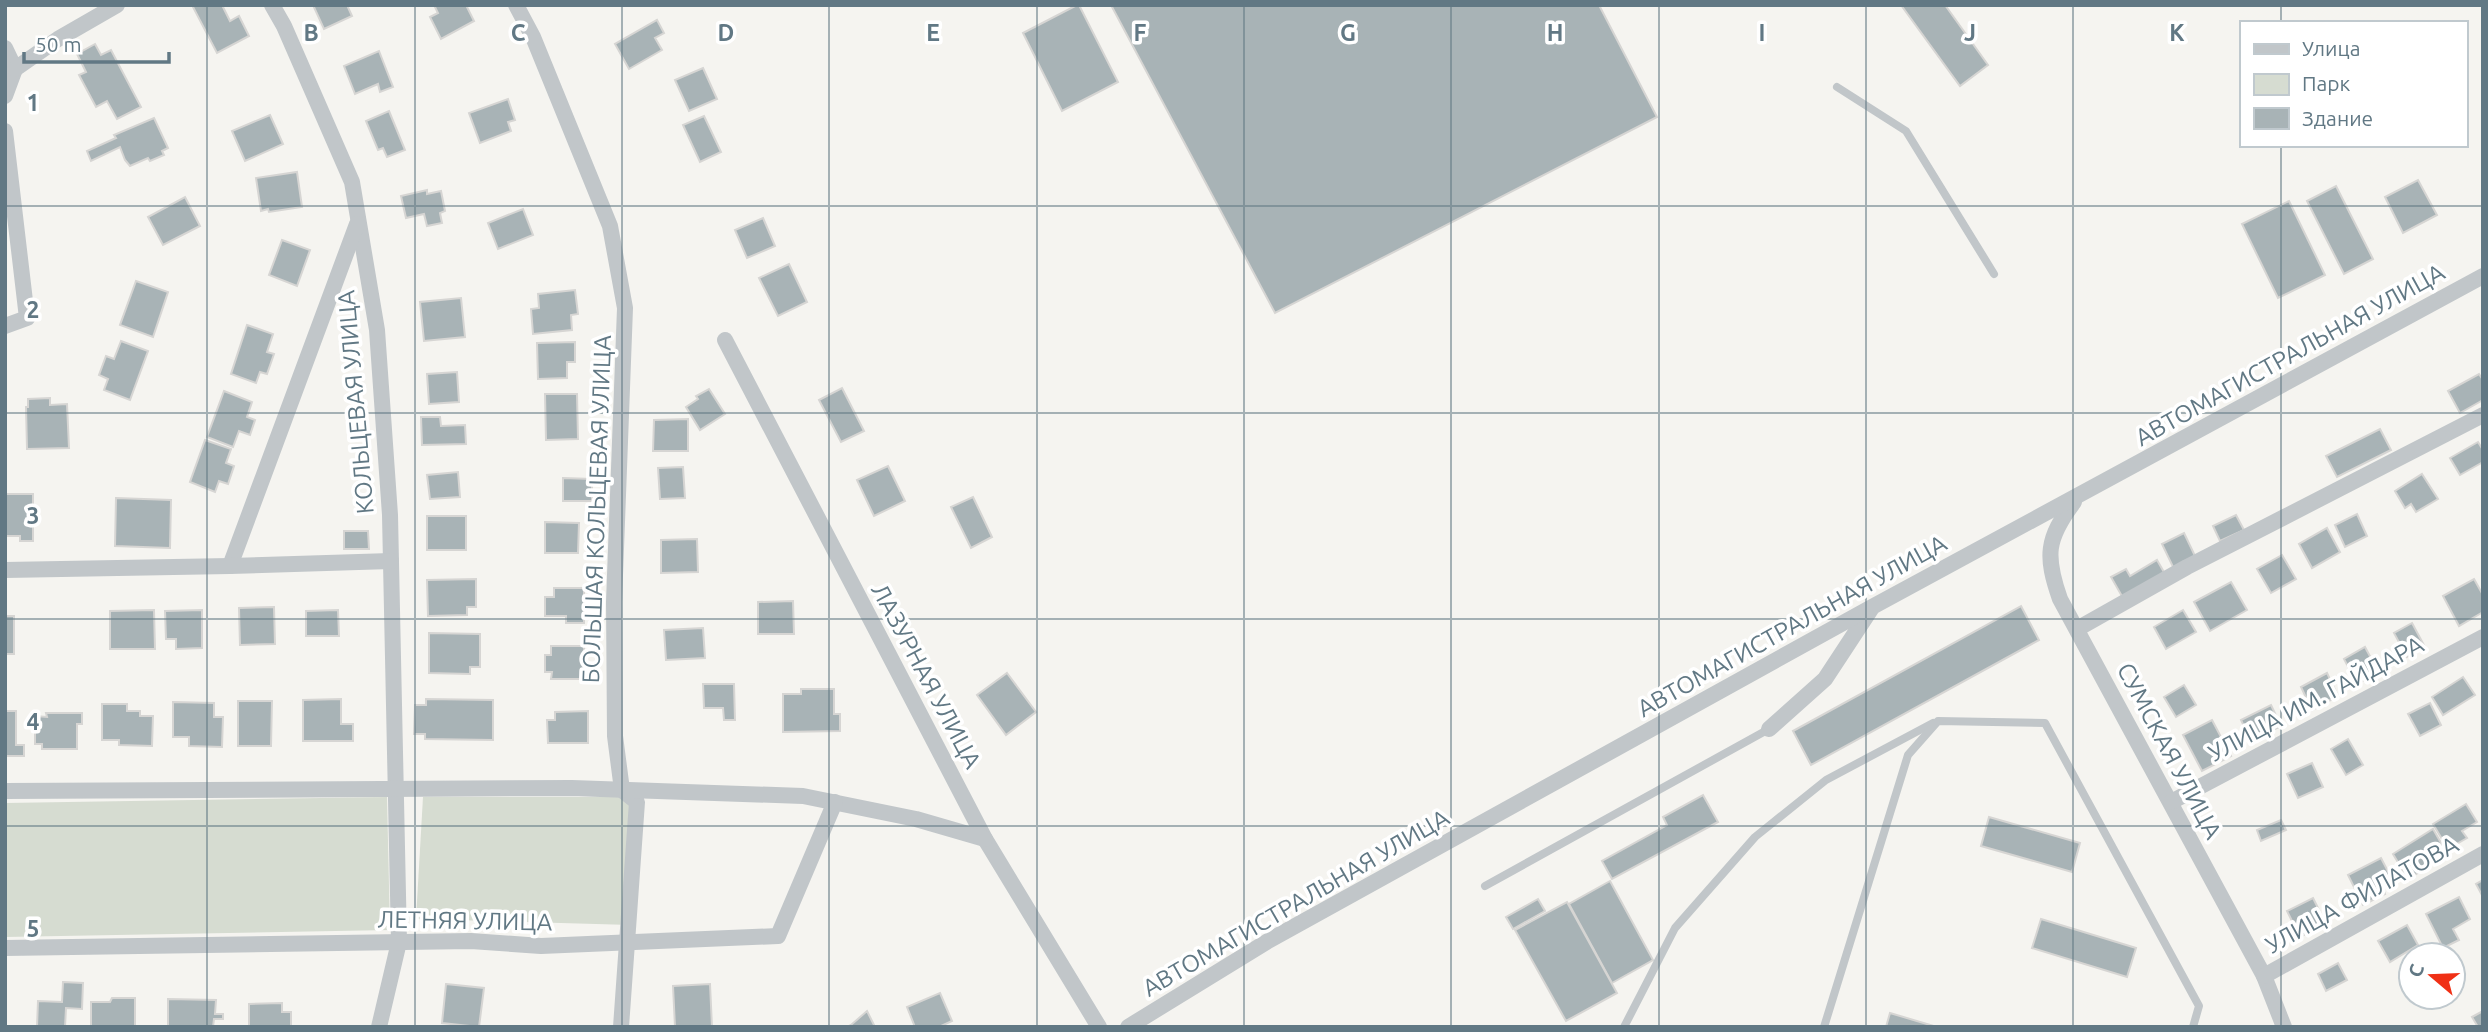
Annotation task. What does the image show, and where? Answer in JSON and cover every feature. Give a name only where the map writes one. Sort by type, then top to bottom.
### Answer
[{"type":"street","points":[[5,96],[15,69],[58,39],[117,5]]},
{"type":"street","name":"КОЛЬЦЕВАЯ УЛИЦА","points":[[272,5],[284,26],[352,182],[377,330],[391,561],[399,942],[379,1027]]},
{"type":"street","name":"БОЛЬШАЯ КОЛЬЦЕВАЯ УЛИЦА","points":[[516,5],[533,37],[610,226],[625,308],[614,602],[615,736],[622,790],[636,802],[621,1027]]},
{"type":"street","points":[[5,48],[15,69]]},
{"type":"street","points":[[5,131],[27,318],[5,326]]},
{"type":"street","points":[[230,566],[358,222]]},
{"type":"street","name":"АВТОМАГИСТРАЛЬНАЯ УЛИЦА","points":[[1128,1027],[1268,941],[1872,607],[2483,276]]},
{"type":"street","name":"ЛАЗУРНАЯ УЛИЦА","points":[[725,341],[985,839],[1099,1027]]},
{"type":"street","points":[[2077,629],[2187,567],[2483,415]]},
{"type":"street","name":"СУМСКАЯ УЛИЦА","points":[[2077,497],[2061,518],[2050,543],[2050,569],[2060,599],[2264,976],[2284,1027]]},
{"type":"street","points":[[5,570],[391,561]]},
{"type":"street","points":[[1769,729],[1825,679],[1872,607]]},
{"type":"street","name":"УЛИЦА ИМ. ГАЙДАРА","points":[[2171,802],[2483,637]]},
{"type":"street","points":[[5,791],[572,788],[803,796],[916,819],[985,839]]},
{"type":"street","name":"ЛЕТНЯЯ УЛИЦА","points":[[5,948],[471,941],[541,946],[778,936],[835,802]]},
{"type":"street","name":"УЛИЦА ФИЛАТОВА","points":[[2264,976],[2483,854]]},
{"type":"lane","points":[[1837,87],[1906,131],[1994,274]]},
{"type":"lane","points":[[1624,1027],[1675,928],[1755,837],[1826,780],[1938,721],[2045,723],[2199,1006],[2193,1027]]},
{"type":"lane","points":[[1824,1027],[1908,755],[1938,721]]},
{"type":"lane","points":[[1485,886],[1769,729]]},
{"type":"green space","points":[[387,797],[390,930],[5,937],[5,803]]},
{"type":"green space","points":[[423,797],[643,797],[631,925],[416,919]]},
{"type":"building","points":[[222,5],[230,21],[239,16],[249,36],[217,53],[193,7]]},
{"type":"building","points":[[313,5],[347,5],[352,16],[324,29]]},
{"type":"building","points":[[434,5],[466,5],[474,21],[441,39],[430,17],[438,13]]},
{"type":"building","points":[[1077,5],[1118,82],[1062,111],[1023,33]]},
{"type":"building","points":[[1111,5],[1599,5],[1657,117],[1275,313]]},
{"type":"building","points":[[1901,5],[1945,5],[1988,65],[1960,86]]},
{"type":"building","points":[[657,20],[664,33],[655,38],[662,50],[629,69],[615,44]]},
{"type":"building","points":[[95,44],[101,55],[111,50],[141,107],[117,119],[107,101],[96,107],[79,75],[86,72],[77,54]]},
{"type":"building","points":[[379,51],[393,87],[380,92],[378,84],[355,94],[344,66]]},
{"type":"building","points":[[703,68],[717,99],[689,111],[675,80]]},
{"type":"building","points":[[508,99],[515,120],[508,122],[511,131],[480,143],[469,113]]},
{"type":"building","points":[[389,111],[405,150],[387,157],[383,148],[378,150],[366,121]]},
{"type":"building","points":[[270,115],[283,144],[245,161],[232,131]]},
{"type":"building","points":[[704,116],[721,152],[700,162],[683,125]]},
{"type":"building","points":[[154,118],[168,148],[162,151],[164,155],[130,166],[120,147],[91,161],[87,151],[116,138],[114,135]]},
{"type":"building","points":[[297,172],[302,207],[261,211],[256,178]]},
{"type":"building","points":[[2418,180],[2437,215],[2403,233],[2385,197]]},
{"type":"building","points":[[2336,186],[2373,259],[2344,274],[2307,201]]},
{"type":"building","points":[[427,190],[427,194],[441,191],[445,211],[440,213],[442,223],[427,226],[424,214],[406,218],[401,196]]},
{"type":"building","points":[[185,197],[200,226],[163,245],[148,217]]},
{"type":"building","points":[[2289,201],[2325,275],[2278,298],[2242,224]]},
{"type":"building","points":[[523,209],[533,235],[498,249],[488,223]]},
{"type":"building","points":[[763,218],[775,246],[747,258],[735,230]]},
{"type":"building","points":[[282,240],[310,250],[297,286],[269,275]]},
{"type":"building","points":[[789,264],[807,302],[778,316],[759,278]]},
{"type":"building","points":[[136,281],[168,292],[153,337],[120,325]]},
{"type":"building","points":[[575,290],[578,314],[571,315],[572,330],[533,334],[531,309],[539,308],[538,294]]},
{"type":"building","points":[[461,298],[465,337],[424,341],[420,302]]},
{"type":"building","points":[[247,325],[273,334],[267,352],[274,354],[267,374],[260,372],[256,383],[231,374]]},
{"type":"building","points":[[121,341],[148,351],[130,400],[104,390],[108,379],[99,375],[106,356],[114,359]]},
{"type":"building","points":[[575,342],[575,362],[567,362],[567,378],[538,379],[537,343]]},
{"type":"building","points":[[457,372],[459,402],[429,404],[427,374]]},
{"type":"building","points":[[2479,374],[2483,380],[2483,400],[2460,413],[2448,391]]},
{"type":"building","points":[[842,388],[864,431],[841,442],[819,400]]},
{"type":"building","points":[[709,389],[725,414],[700,430],[686,407],[698,399],[696,396]]},
{"type":"building","points":[[224,391],[252,402],[247,417],[255,420],[250,435],[239,431],[233,447],[207,437]]},
{"type":"building","points":[[545,394],[577,394],[578,439],[546,440]]},
{"type":"building","points":[[50,398],[50,405],[67,404],[69,448],[27,449],[28,399]]},
{"type":"building","points":[[421,417],[440,417],[441,426],[465,425],[466,444],[422,445]]},
{"type":"building","points":[[688,419],[688,451],[653,451],[654,420]]},
{"type":"building","points":[[2380,429],[2391,450],[2337,477],[2326,456]]},
{"type":"building","points":[[205,440],[231,449],[226,463],[234,466],[228,484],[219,481],[215,492],[190,482]]},
{"type":"building","points":[[2478,442],[2483,450],[2483,462],[2460,475],[2450,458]]},
{"type":"building","points":[[888,466],[905,501],[874,516],[857,480]]},
{"type":"building","points":[[683,467],[685,498],[660,499],[658,468]]},
{"type":"building","points":[[458,472],[460,497],[430,499],[427,475]]},
{"type":"building","points":[[2422,474],[2438,499],[2416,512],[2411,504],[2405,508],[2395,491]]},
{"type":"building","points":[[563,478],[592,479],[592,501],[563,501]]},
{"type":"building","points":[[5,494],[33,494],[33,541],[20,541],[20,536],[5,536]]},
{"type":"building","points":[[973,497],[992,537],[971,548],[951,507]]},
{"type":"building","points":[[116,498],[171,500],[170,548],[115,546]]},
{"type":"building","points":[[2357,514],[2367,536],[2345,547],[2335,525]]},
{"type":"building","points":[[2236,515],[2244,530],[2220,541],[2213,526]]},
{"type":"building","points":[[427,516],[466,516],[466,550],[427,550]]},
{"type":"building","points":[[545,522],[579,523],[578,553],[545,553]]},
{"type":"building","points":[[2327,528],[2340,552],[2312,568],[2299,544]]},
{"type":"building","points":[[344,531],[368,531],[369,549],[344,549]]},
{"type":"building","points":[[2184,533],[2196,558],[2174,569],[2162,544]]},
{"type":"building","points":[[697,539],[698,572],[661,573],[661,540]]},
{"type":"building","points":[[2282,555],[2296,579],[2271,593],[2257,569]]},
{"type":"building","points":[[2157,560],[2165,574],[2123,598],[2111,577],[2126,569],[2130,576]]},
{"type":"building","points":[[476,579],[476,607],[467,607],[467,615],[428,616],[427,580]]},
{"type":"building","points":[[2474,579],[2483,595],[2483,612],[2459,626],[2443,596]]},
{"type":"building","points":[[2231,582],[2247,610],[2210,631],[2194,602]]},
{"type":"building","points":[[554,588],[584,588],[584,623],[566,623],[566,616],[545,616],[545,597],[554,597]]},
{"type":"building","points":[[793,601],[794,634],[758,634],[758,602]]},
{"type":"building","points":[[2021,606],[2039,640],[1811,765],[1793,731]]},
{"type":"building","points":[[274,607],[275,644],[240,645],[239,608]]},
{"type":"building","points":[[154,610],[155,649],[110,649],[110,611]]},
{"type":"building","points":[[202,610],[202,648],[176,649],[176,639],[166,639],[165,611]]},
{"type":"building","points":[[338,610],[339,636],[306,636],[306,611]]},
{"type":"building","points":[[2183,610],[2196,632],[2166,649],[2154,627]]},
{"type":"building","points":[[5,616],[14,616],[14,654],[5,654]]},
{"type":"building","points":[[2412,623],[2425,647],[2407,657],[2394,633]]},
{"type":"building","points":[[703,628],[705,658],[666,660],[664,630]]},
{"type":"building","points":[[429,633],[480,634],[480,667],[470,667],[470,674],[429,673]]},
{"type":"building","points":[[551,646],[584,646],[585,679],[551,679],[552,672],[545,672],[545,655],[551,655]]},
{"type":"building","points":[[2365,647],[2372,660],[2377,657],[2384,670],[2357,684],[2344,659]]},
{"type":"building","points":[[1007,673],[1036,712],[1006,735],[977,695]]},
{"type":"building","points":[[2327,673],[2338,696],[2312,710],[2301,687]]},
{"type":"building","points":[[2463,677],[2475,695],[2443,715],[2432,697]]},
{"type":"building","points":[[703,684],[734,684],[735,720],[724,720],[723,708],[704,708]]},
{"type":"building","points":[[2184,685],[2196,705],[2176,717],[2164,697]]},
{"type":"building","points":[[801,689],[834,689],[834,714],[840,714],[840,731],[783,732],[783,694],[801,694]]},
{"type":"building","points":[[341,699],[341,724],[353,724],[353,741],[303,741],[303,700]]},
{"type":"building","points":[[426,699],[493,700],[493,740],[425,739],[425,734],[414,734],[415,705],[426,705]]},
{"type":"building","points":[[238,701],[272,701],[271,746],[238,746]]},
{"type":"building","points":[[173,702],[214,703],[214,717],[223,717],[222,747],[189,746],[189,737],[173,737]]},
{"type":"building","points":[[2430,703],[2441,725],[2420,736],[2408,714]]},
{"type":"building","points":[[102,704],[127,704],[127,711],[140,711],[140,716],[153,716],[152,746],[119,745],[119,740],[102,740]]},
{"type":"building","points":[[2271,705],[2281,726],[2251,741],[2241,720]]},
{"type":"building","points":[[5,711],[16,711],[16,745],[24,745],[24,756],[5,756]]},
{"type":"building","points":[[588,711],[588,743],[548,743],[547,720],[555,720],[555,712]]},
{"type":"building","points":[[46,713],[82,713],[82,724],[77,724],[77,749],[42,749],[42,744],[35,744],[35,716],[47,717]]},
{"type":"building","points":[[2212,720],[2231,756],[2202,771],[2183,735]]},
{"type":"building","points":[[2348,739],[2363,765],[2346,775],[2331,749]]},
{"type":"building","points":[[2312,763],[2323,787],[2298,798],[2287,774]]},
{"type":"building","points":[[1703,795],[1718,822],[1612,879],[1602,861],[1667,825],[1663,817]]},
{"type":"building","points":[[2466,804],[2477,822],[2462,831],[2467,838],[2448,849],[2433,824]]},
{"type":"building","points":[[1989,817],[2080,843],[2072,872],[1981,846]]},
{"type":"building","points":[[2281,820],[2286,830],[2261,841],[2257,830]]},
{"type":"building","points":[[2433,829],[2448,855],[2408,879],[2393,854]]},
{"type":"building","points":[[2381,858],[2393,881],[2382,887],[2385,894],[2363,905],[2348,875]]},
{"type":"building","points":[[2483,880],[2483,897],[2476,884]]},
{"type":"building","points":[[1610,881],[1653,960],[1612,983],[1569,904]]},
{"type":"building","points":[[2459,897],[2470,919],[2453,929],[2459,940],[2440,941],[2426,914]]},
{"type":"building","points":[[2313,898],[2326,924],[2300,937],[2287,911]]},
{"type":"building","points":[[1538,899],[1545,911],[1513,929],[1506,917]]},
{"type":"building","points":[[1567,902],[1617,993],[1566,1021],[1515,930]]},
{"type":"building","points":[[2041,919],[2136,948],[2127,977],[2032,948]]},
{"type":"building","points":[[2407,925],[2416,941],[2397,941],[2397,958],[2390,962],[2378,941]]},
{"type":"building","points":[[2338,963],[2347,980],[2326,991],[2318,974]]},
{"type":"building","points":[[63,982],[83,983],[82,1009],[66,1008],[65,1027],[37,1027],[38,1001],[62,1002]]},
{"type":"building","points":[[446,984],[484,988],[479,1027],[442,1023]]},
{"type":"building","points":[[710,984],[712,1027],[675,1027],[673,986]]},
{"type":"building","points":[[940,993],[952,1021],[939,1027],[915,1027],[907,1007]]},
{"type":"building","points":[[112,998],[135,998],[135,1027],[91,1027],[91,1002],[110,1002]]},
{"type":"building","points":[[168,999],[216,1000],[215,1014],[223,1014],[223,1019],[214,1019],[213,1027],[168,1027]]},
{"type":"building","points":[[282,1003],[282,1012],[291,1012],[291,1027],[249,1027],[249,1004]]},
{"type":"building","points":[[867,1011],[875,1027],[847,1027],[851,1025]]},
{"type":"building","points":[[2483,1011],[2483,1027],[2478,1027],[2472,1017]]},
{"type":"building","points":[[1890,1013],[1937,1027],[1886,1027]]}]
